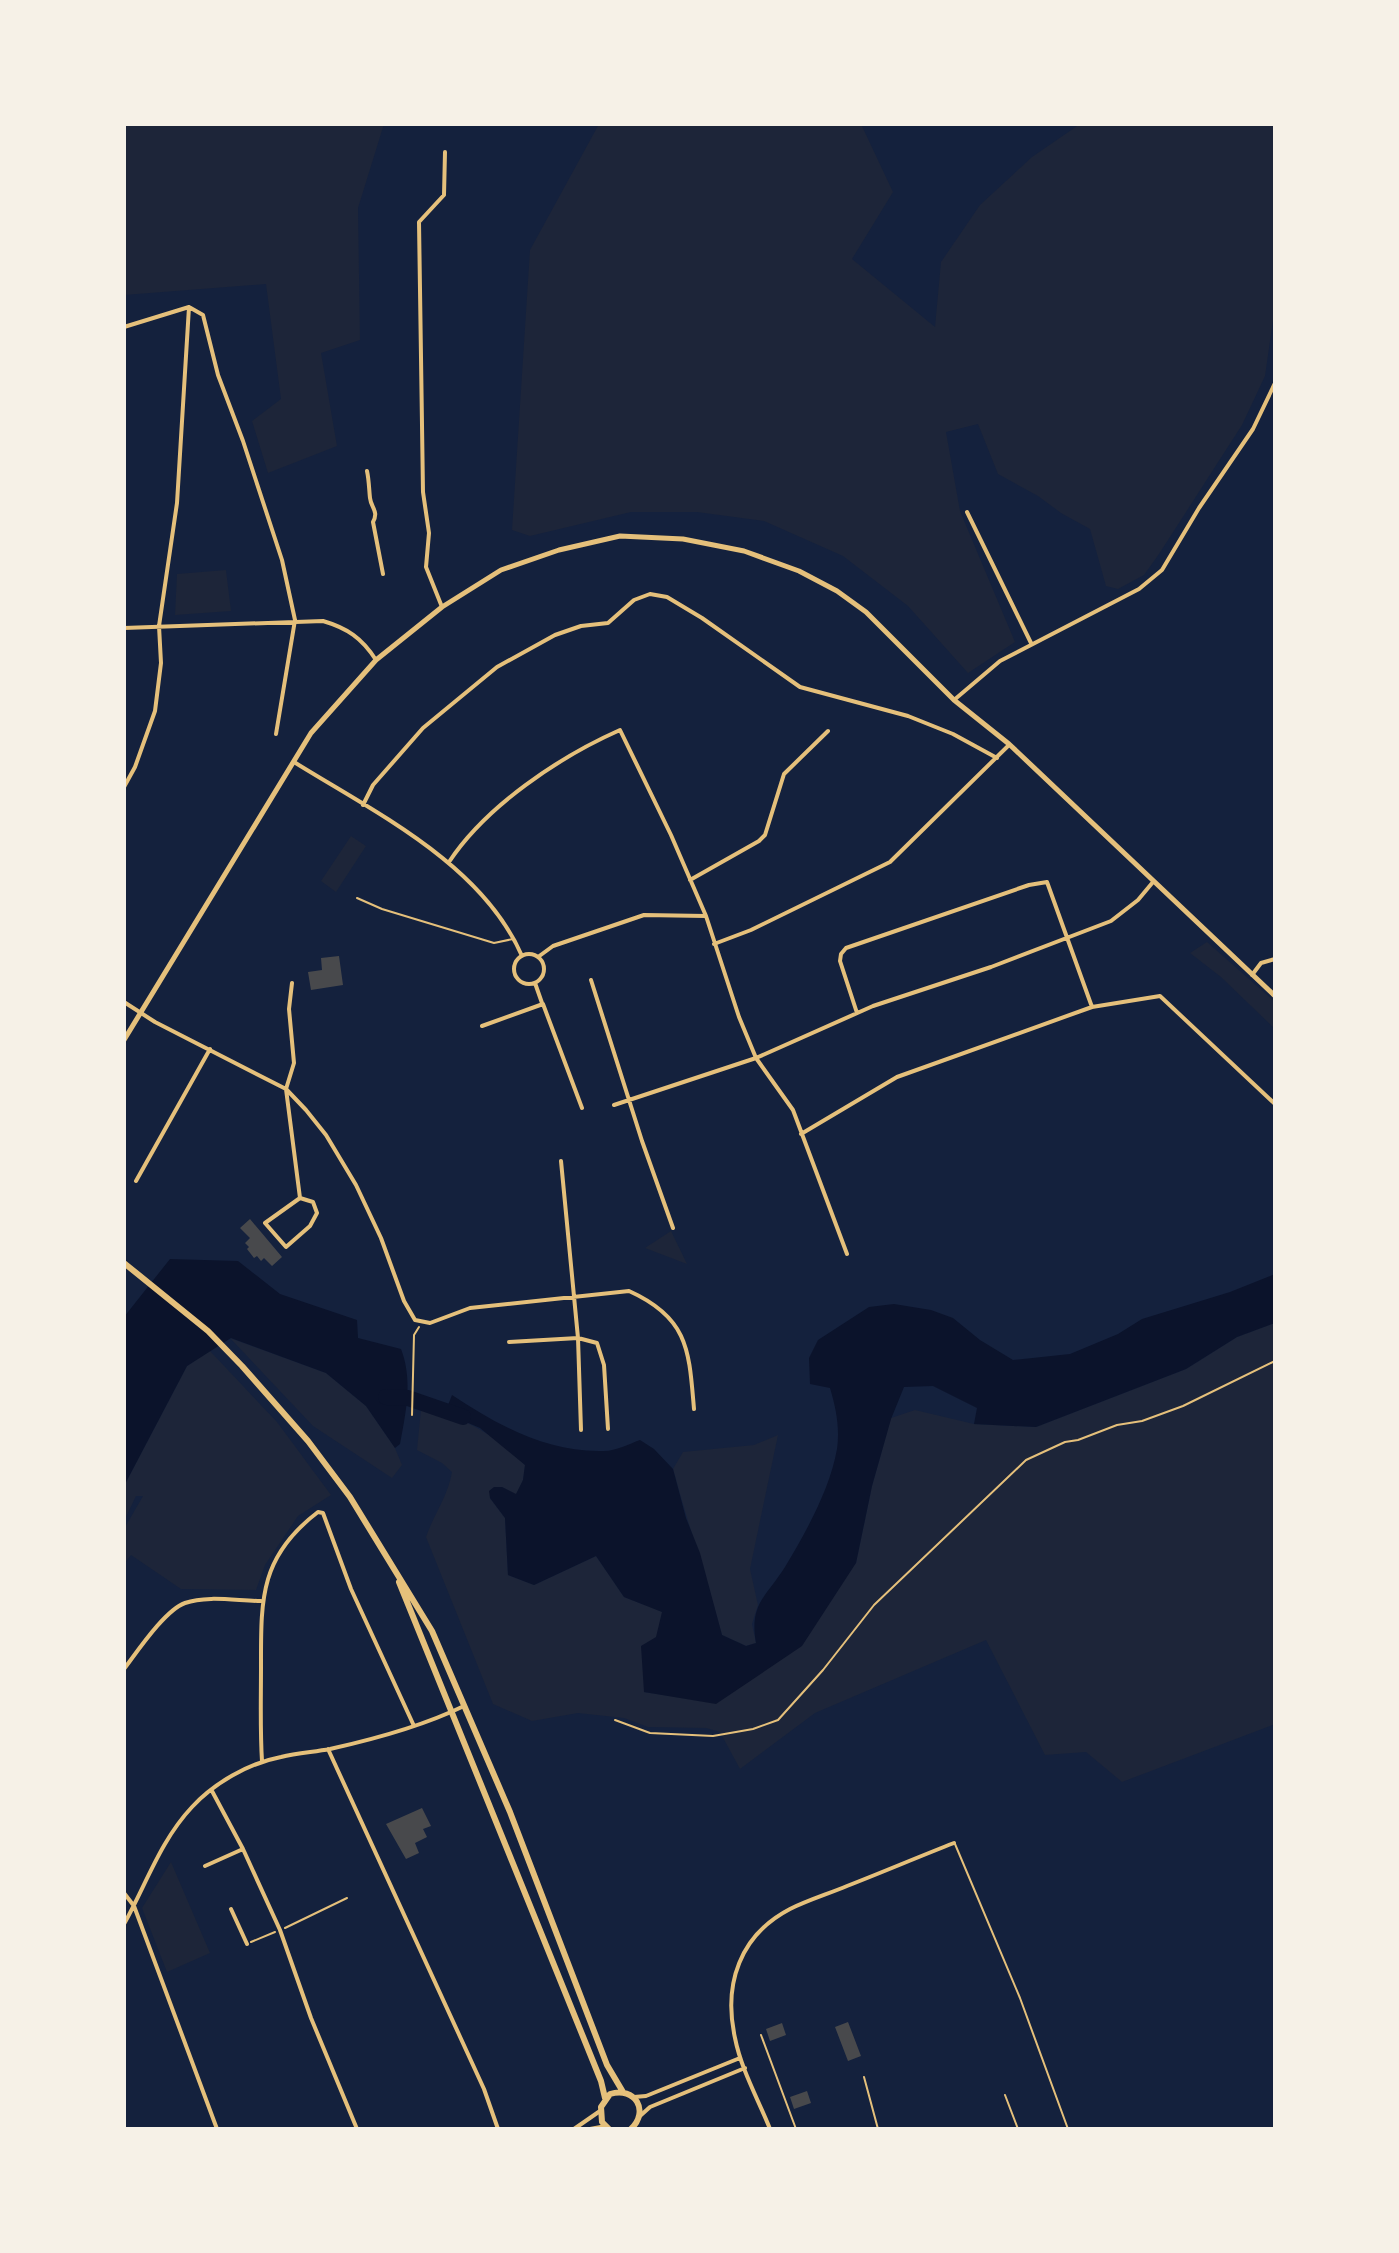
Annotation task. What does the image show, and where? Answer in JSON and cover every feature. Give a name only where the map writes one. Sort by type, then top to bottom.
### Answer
[{"type":"main road","points":[[124,1263],[208,1331],[308,1441],[350,1497],[432,1631],[510,1812],[607,2065],[623,2092]]},
{"type":"main road","points":[[391,1563],[584,2037],[605,2098]]},
{"type":"main road","points":[[608,2128],[600,2111],[605,2098],[623,2092],[634,2097],[640,2106],[640,2116],[634,2128]]},
{"type":"street","points":[[442,607],[426,567],[429,533],[423,492],[419,222],[444,195],[445,152]]},
{"type":"street","points":[[124,787],[135,767],[155,711],[161,663],[159,626],[177,503],[189,307]]},
{"type":"street","points":[[124,327],[189,307],[203,315],[218,375],[282,560],[295,620],[276,734]]},
{"type":"street","points":[[954,700],[1000,661],[1139,589],[1162,570],[1199,508],[1253,429],[1275,383]]},
{"type":"street","points":[[367,471],[383,574]]},
{"type":"street","points":[[967,512],[1031,643]]},
{"type":"street","points":[[124,1040],[292,760],[335,704],[376,660],[442,607],[501,570],[559,550],[620,536],[683,539],[744,551],[799,571],[837,591],[866,612],[954,700],[1009,744],[1275,996]]},
{"type":"street","points":[[363,805],[373,785],[423,728],[497,667],[555,635],[581,626],[608,623],[634,600],[650,594],[667,597],[800,687],[908,716],[953,734],[997,758]]},
{"type":"street","points":[[124,628],[323,621],[346,628],[368,647],[376,660]]},
{"type":"street","points":[[449,862],[465,839],[497,808],[586,745],[620,730],[706,916],[756,1058],[793,1110],[847,1254]]},
{"type":"street","points":[[690,880],[765,835],[784,774],[828,731]]},
{"type":"street","points":[[714,944],[751,930],[890,862],[1009,744]]},
{"type":"street","points":[[292,760],[449,862],[486,900],[514,938],[522,956]]},
{"type":"street","points":[[857,1013],[840,961],[846,948],[1029,885],[1047,882],[1092,1007]]},
{"type":"street","points":[[614,1105],[756,1058],[857,1013],[1111,921],[1138,900],[1153,882]]},
{"type":"street","points":[[538,957],[553,946],[644,915],[706,916]]},
{"type":"street","points":[[530,954],[538,957],[544,969],[542,977],[535,983],[520,982],[514,973],[515,963],[522,956],[530,954]]},
{"type":"street","points":[[1251,976],[1261,963],[1275,959]]},
{"type":"street","points":[[591,980],[628,1100],[673,1228]]},
{"type":"street","points":[[292,983],[289,1009],[294,1063],[286,1089],[300,1198]]},
{"type":"street","points":[[535,983],[582,1108]]},
{"type":"street","points":[[801,1135],[897,1077],[1092,1007],[1160,996],[1275,1104]]},
{"type":"street","points":[[124,1002],[286,1089],[326,1135],[356,1185],[381,1238],[404,1301],[415,1320],[430,1323],[470,1308],[629,1291],[649,1300],[675,1323],[690,1361],[694,1409]]},
{"type":"street","points":[[482,1026],[543,1004]]},
{"type":"street","points":[[136,1181],[210,1049]]},
{"type":"street","points":[[561,1161],[578,1338],[581,1430]]},
{"type":"street","points":[[300,1198],[313,1202],[317,1213],[310,1226],[286,1247],[265,1223],[300,1198]]},
{"type":"street","points":[[509,1342],[578,1338],[597,1343],[604,1365],[608,1429]]},
{"type":"street","points":[[262,1761],[261,1601],[281,1548],[298,1527],[318,1512],[323,1513],[351,1589],[414,1726]]},
{"type":"street","points":[[124,1669],[163,1621],[182,1604],[208,1600],[261,1601]]},
{"type":"street","points":[[124,1924],[161,1850],[192,1807],[226,1779],[262,1761],[328,1749],[414,1726],[464,1706]]},
{"type":"street","points":[[328,1749],[484,2089],[498,2129]]},
{"type":"street","points":[[212,1791],[280,1930],[311,2018],[357,2129]]},
{"type":"street","points":[[770,2129],[740,2058],[731,2012],[733,1983],[742,1953],[761,1928],[790,1909],[954,1843]]},
{"type":"street","points":[[205,1866],[243,1849]]},
{"type":"street","points":[[124,1893],[134,1906],[217,2129]]},
{"type":"street","points":[[231,1909],[247,1944]]},
{"type":"street","points":[[634,2097],[646,2096],[740,2058]]},
{"type":"street","points":[[640,2116],[650,2107],[745,2068]]},
{"type":"street","points":[[574,2129],[600,2111]]},
{"type":"street","points":[[590,2129],[608,2128]]},
{"type":"lane","points":[[357,898],[382,909],[494,943],[514,938]]},
{"type":"lane","points":[[954,1843],[1020,1998],[1068,2129]]},
{"type":"lane","points":[[761,2035],[796,2129]]},
{"type":"lane","points":[[864,2077],[878,2129]]},
{"type":"lane","points":[[1005,2095],[1018,2129]]},
{"type":"path","points":[[412,1415],[414,1335],[422,1321]]},
{"type":"path","points":[[615,1720],[650,1733],[713,1736],[753,1729],[778,1720],[823,1670],[874,1605],[1026,1460],[1065,1442],[1183,1406],[1275,1361]]},
{"type":"path","points":[[247,1944],[347,1898]]},
{"type":"shaded area","points":[[124,124],[384,124],[358,208],[360,340],[321,353],[337,446],[268,473],[252,421],[281,399],[266,284],[124,295]]},
{"type":"shaded area","points":[[599,124],[861,124],[893,192],[852,259],[935,327],[941,262],[980,205],[1032,157],[1080,124],[1275,124],[1275,306],[1265,376],[1242,425],[1159,554],[1144,575],[1118,589],[1106,586],[1090,529],[998,474],[978,424],[946,432],[960,511],[1015,642],[968,673],[908,606],[843,556],[764,521],[697,512],[631,512],[530,536],[512,530],[530,250]]},
{"type":"shaded area","points":[[226,570],[231,611],[175,615],[177,574]]},
{"type":"shaded area","points":[[351,836],[366,846],[336,892],[321,881]]},
{"type":"shaded area","points":[[1207,942],[1275,1002],[1275,1029],[1221,977],[1190,953]]},
{"type":"shaded area","points":[[671,1231],[687,1264],[645,1248]]},
{"type":"shaded area","points":[[170,1259],[238,1261],[280,1294],[357,1320],[358,1338],[401,1349],[408,1384],[400,1444],[395,1448],[366,1406],[326,1373],[231,1338],[187,1366],[124,1486],[124,1317]]},
{"type":"shaded area","points":[[1275,1274],[1275,1323],[1237,1337],[1186,1369],[1036,1427],[974,1424],[977,1408],[933,1386],[904,1387],[891,1419],[872,1486],[856,1563],[802,1646],[716,1704],[644,1692],[641,1646],[656,1637],[662,1612],[624,1597],[596,1556],[534,1585],[508,1575],[505,1518],[490,1498],[489,1491],[502,1487],[516,1494],[523,1480],[525,1465],[480,1428],[445,1413],[452,1395],[487,1417],[543,1442],[604,1451],[640,1440],[654,1449],[673,1469],[722,1635],[746,1646],[756,1643],[757,1610],[809,1525],[834,1464],[838,1426],[830,1388],[810,1384],[809,1358],[818,1340],[869,1307],[894,1304],[931,1310],[953,1318],[980,1340],[1013,1360],[1070,1354],[1118,1334],[1142,1319],[1230,1292]]},
{"type":"shaded area","points":[[1275,1323],[1275,1724],[1122,1782],[1086,1752],[1045,1755],[986,1640],[815,1713],[740,1769],[720,1732],[706,1728],[648,1727],[624,1718],[578,1713],[532,1721],[493,1704],[426,1537],[452,1472],[417,1450],[421,1410],[451,1416],[478,1428],[525,1465],[516,1495],[502,1487],[490,1498],[505,1518],[508,1575],[534,1585],[596,1556],[624,1597],[663,1612],[644,1692],[716,1703],[856,1563],[872,1486],[891,1418],[915,1410],[974,1424],[1036,1427],[1186,1369],[1237,1337]]},
{"type":"shaded area","points":[[230,1338],[326,1373],[366,1406],[395,1448],[402,1465],[392,1478],[313,1426]]},
{"type":"shaded area","points":[[210,1351],[277,1422],[331,1495],[298,1516],[265,1565],[256,1590],[181,1589],[131,1555],[124,1564],[124,1529],[143,1496],[136,1496],[124,1521],[124,1486],[187,1366]]},
{"type":"shaded area","points":[[778,1435],[750,1569],[758,1605],[752,1624],[756,1643],[746,1646],[722,1635],[673,1469],[683,1452],[754,1445]]},
{"type":"shaded area","points":[[171,1862],[210,1953],[167,1972],[142,1908]]},
{"type":"building","points":[[339,956],[343,985],[311,990],[308,972],[322,970],[321,958]]},
{"type":"building","points":[[250,1219],[282,1257],[272,1266],[264,1258],[261,1261],[257,1256],[254,1258],[247,1249],[249,1247],[245,1243],[250,1238],[240,1228]]},
{"type":"building","points":[[422,1808],[431,1826],[423,1829],[427,1837],[415,1843],[419,1853],[406,1859],[386,1824]]},
{"type":"building","points":[[848,2022],[861,2056],[848,2061],[835,2027]]},
{"type":"building","points":[[782,2023],[786,2035],[770,2041],[766,2029]]},
{"type":"building","points":[[807,2091],[811,2103],[794,2109],[790,2097]]},
{"type":"waterway","points":[[386,1397],[408,1398],[463,1417]]}]
